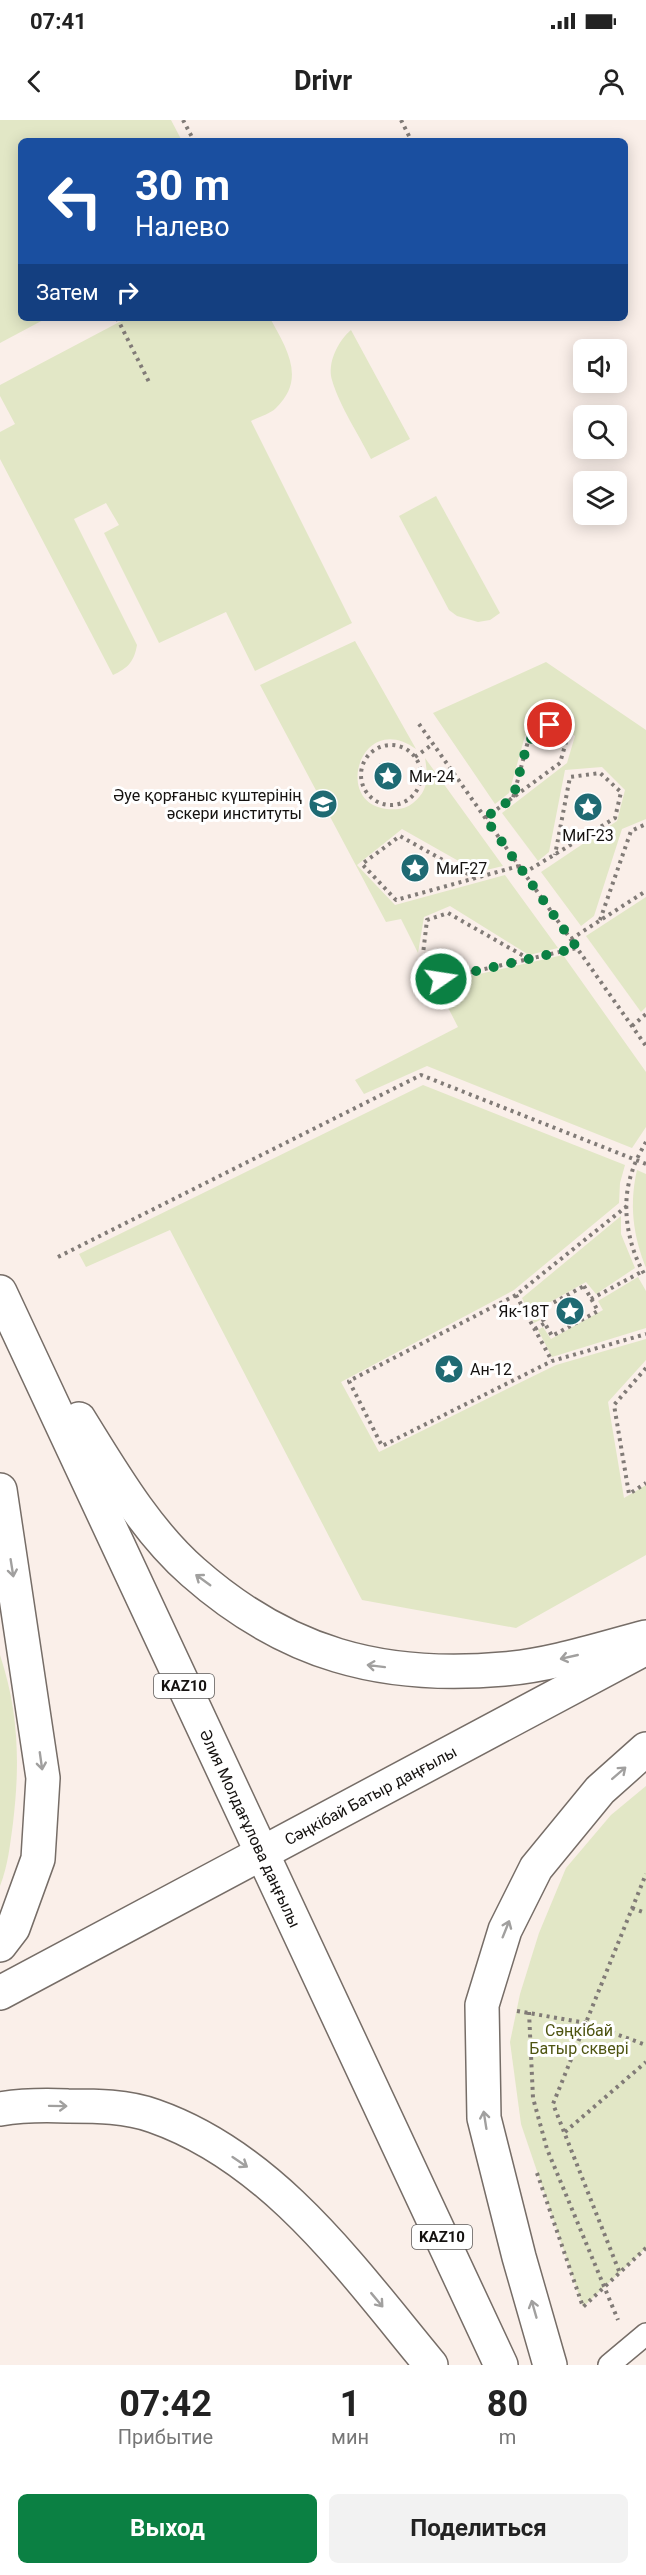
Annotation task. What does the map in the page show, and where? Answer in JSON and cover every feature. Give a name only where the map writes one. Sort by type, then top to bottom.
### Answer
[{"type":"main road","points":[[1,1293],[144,1517],[193,1572],[258,1620],[324,1653],[363,1664],[427,1672],[505,1669],[563,1659],[646,1638]]},
{"type":"main road","name":"Әлия Молдағұлова даңғылы","points":[[1,1293],[501,2365]]},
{"type":"main road","points":[[0,1490],[43,1778],[38,1858],[13,1928],[0,1945]]},
{"type":"main road","name":"Сәңкібай Батыр даңғылы","points":[[0,1993],[646,1648]]},
{"type":"main road","points":[[550,2365],[519,2257],[484,2118],[482,2006],[505,1930],[536,1868],[600,1790],[646,1749]]},
{"type":"main road","points":[[0,2109],[22,2105],[99,2106],[152,2115],[202,2136],[263,2178],[343,2259],[431,2365]]},
{"type":"lane","points":[[609,2365],[638,2341]]},
{"type":"path","points":[[183,120],[192,138]]},
{"type":"path","points":[[401,120],[410,138]]},
{"type":"path","points":[[118,321],[149,382]]},
{"type":"path","points":[[419,724],[646,1046]]},
{"type":"path","points":[[485,818],[513,798],[560,763],[568,735],[550,725],[528,741],[513,798]]},
{"type":"path","points":[[415,757],[434,744]]},
{"type":"path","points":[[395,745],[415,757],[421,772],[420,781],[410,798],[391,805],[373,799],[366,791],[361,773],[368,755],[376,748],[395,745]]},
{"type":"path","points":[[524,873],[555,855],[615,818],[621,792],[600,773],[570,777],[555,855]]},
{"type":"path","points":[[600,920],[631,831],[646,824]]},
{"type":"path","points":[[475,878],[400,836],[362,864],[396,900],[519,866]]},
{"type":"path","points":[[571,939],[646,891]]},
{"type":"path","points":[[529,959],[448,913],[427,920],[423,954],[441,979],[529,959],[577,948]]},
{"type":"path","points":[[632,1026],[646,1014]]},
{"type":"path","points":[[58,1257],[421,1075],[646,1164]]},
{"type":"path","points":[[646,1142],[631,1173],[626,1218],[636,1262],[646,1277]]},
{"type":"path","points":[[627,1206],[516,1294],[349,1381],[382,1446],[552,1361],[646,1334]]},
{"type":"path","points":[[591,1299],[643,1271]]},
{"type":"path","points":[[584,1286],[591,1299],[598,1311],[552,1336],[538,1311],[584,1286]]},
{"type":"path","points":[[516,1294],[552,1361]]},
{"type":"path","points":[[535,1329],[545,1323]]},
{"type":"path","points":[[646,1368],[614,1406],[628,1494],[646,1483]]},
{"type":"path","points":[[619,2271],[553,2104],[646,1874]]},
{"type":"path","points":[[632,1908],[646,1913]]},
{"type":"path","points":[[515,2021],[518,2002]]},
{"type":"path","points":[[517,2010],[586,2023],[646,2045]]},
{"type":"path","points":[[529,2012],[533,2098],[547,2149],[603,2287],[638,2341]]},
{"type":"path","points":[[564,2132],[646,2062]]},
{"type":"path","points":[[535,2167],[583,2307],[646,2248]]},
{"type":"green space","points":[[0,120],[171,120],[180,138],[18,138],[18,321],[41,321],[0,343]]},
{"type":"green space","points":[[121,321],[272,321],[291,363],[290,386],[276,408],[251,421],[352,623],[255,671],[226,612],[159,643],[104,533],[119,525],[106,503],[74,519],[137,645],[130,664],[113,675],[0,459],[0,432],[15,424],[0,396],[0,385]]},
{"type":"green space","points":[[351,330],[410,439],[371,459],[339,400],[332,380],[332,360],[342,340]]},
{"type":"green space","points":[[436,496],[500,613],[490,620],[478,622],[457,616],[449,610],[399,516]]},
{"type":"green space","points":[[355,641],[416,749],[397,740],[381,741],[368,749],[360,762],[358,777],[361,792],[370,803],[387,809],[407,807],[425,788],[427,777],[425,758],[503,866],[478,872],[402,829],[357,865],[395,905],[505,875],[558,948],[529,955],[450,906],[424,917],[418,953],[401,919],[386,922],[260,685]]},
{"type":"green space","points":[[546,662],[646,730],[646,819],[622,829],[594,916],[581,926],[541,872],[617,821],[625,790],[602,767],[565,770],[549,852],[538,861],[502,813],[567,763],[575,736],[552,717],[525,736],[509,793],[495,804],[433,713]]},
{"type":"green space","points":[[646,897],[646,1007],[641,1012],[586,936]]},
{"type":"green space","points":[[563,955],[646,1072],[646,1127],[632,1148],[427,1066],[364,1094],[355,1080],[458,1027],[436,984]]},
{"type":"green space","points":[[423,1085],[625,1165],[620,1183],[619,1203],[514,1290],[341,1382],[379,1452],[556,1365],[646,1339],[646,1360],[608,1402],[624,1498],[646,1485],[646,1555],[516,1628],[362,1600],[170,1230],[86,1267],[79,1254]]},
{"type":"green space","points":[[637,1170],[646,1174],[646,1268],[635,1232],[633,1195]]},
{"type":"green space","points":[[621,1216],[621,1234],[635,1268],[596,1294],[586,1282],[536,1310],[540,1320],[534,1323],[522,1298]]},
{"type":"green space","points":[[638,1277],[646,1291],[646,1328],[552,1357],[538,1330],[543,1327],[551,1339],[603,1310],[598,1301]]},
{"type":"green space","points":[[0,1655],[14,1718],[17,1780],[11,1839],[0,1886]]},
{"type":"green space","name":"Сәңкібай Батыр сквері","points":[[646,1786],[646,2248],[583,2307],[521,2124],[510,2042],[520,1994],[539,1933],[566,1868],[611,1815]]},
{"type":"place","name":"Ми-24","points":[[388,776]]},
{"type":"place","name":"Әуе қорғаныс күштерінің әскери институты","points":[[323,804]]},
{"type":"place","name":"МиГ-23","points":[[588,807]]},
{"type":"place","name":"МиГ-27","points":[[415,868]]},
{"type":"place","name":"Як-18Т","points":[[570,1311]]},
{"type":"place","name":"Ан-12","points":[[449,1369]]},
{"type":"route","points":[[441,979],[577,948],[485,818],[513,798],[528,741],[550,725]]}]
